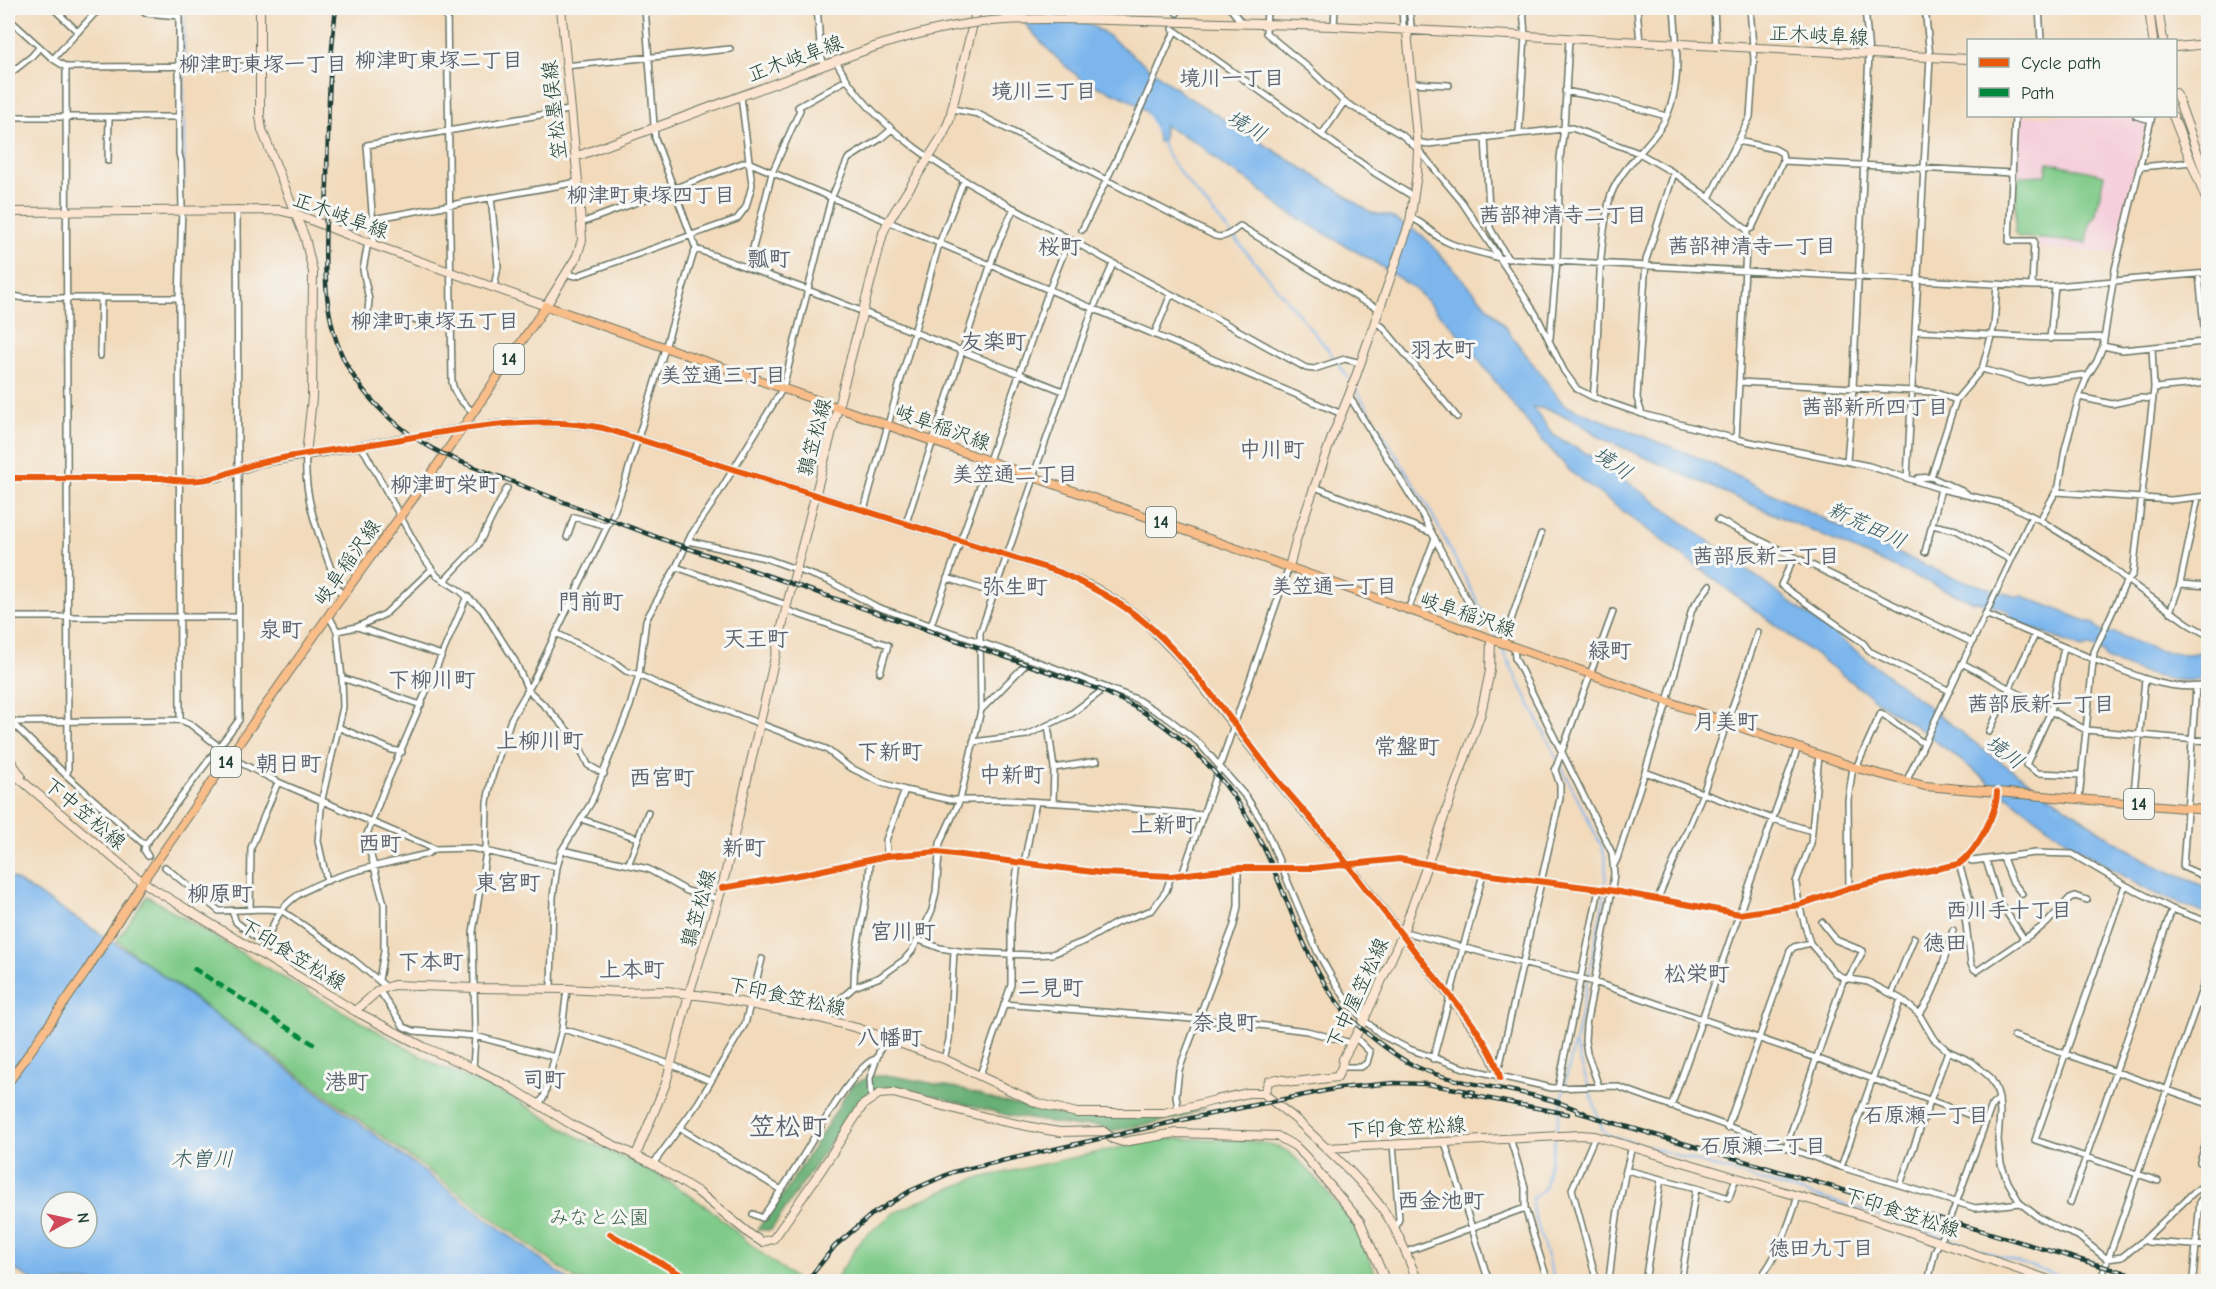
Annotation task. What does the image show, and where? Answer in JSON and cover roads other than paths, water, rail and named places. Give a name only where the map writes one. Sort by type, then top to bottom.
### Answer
[{"type":"main road","points":[[260,8],[262,130],[311,257],[314,286],[312,398],[306,456]]},
{"type":"main road","name":"笠松墨俣線","points":[[546,306],[567,274],[580,248],[578,182],[569,110],[561,8]]},
{"type":"main road","name":"鶉笠松線","points":[[636,1155],[666,1083],[689,994],[722,888],[787,607],[883,233],[943,135],[953,109],[977,8]]},
{"type":"main road","points":[[2149,8],[2153,39]]},
{"type":"main road","points":[[2158,8],[2163,39]]},
{"type":"main road","name":"正木岐阜線","points":[[575,157],[874,46],[915,34],[993,21],[1039,19],[1241,22],[1967,59]]},
{"type":"main road","points":[[1289,567],[1314,487],[1350,395],[1410,220],[1418,146],[1407,31]]},
{"type":"main road","points":[[2177,47],[2208,44]]},
{"type":"main road","points":[[2177,99],[2208,182]]},
{"type":"main road","points":[[2174,117],[2200,162],[2208,204]]},
{"type":"main road","name":"正木岐阜線","points":[[8,212],[278,210],[296,214],[369,243],[546,306]]},
{"type":"main road","name":"岐阜稲沢線","points":[[8,1083],[86,972],[142,882],[546,306],[1854,768],[1906,782],[2208,810]]},
{"type":"main road","points":[[427,435],[524,422],[583,424],[638,439],[1007,555],[1059,572],[1095,588],[1144,621],[1181,659],[1279,783],[1336,849],[1450,997],[1475,1030],[1497,1068],[1500,1078]]},
{"type":"main road","points":[[8,478],[201,480],[259,463],[406,438]]},
{"type":"main road","name":"下中屋笠松線","points":[[1263,1093],[1269,1081],[1277,1079],[1295,1082],[1337,1077],[1343,1059],[1364,1020],[1402,935],[1481,713],[1497,642]]},
{"type":"main road","points":[[8,757],[33,791]]},
{"type":"main road","name":"下中笠松線","points":[[8,769],[142,882]]},
{"type":"main road","name":"下印食笠松線","points":[[142,882],[355,1011],[381,985],[620,992],[667,991],[819,1017],[944,1059],[1037,1103],[1077,1113],[1164,1113],[1248,1093],[1263,1093],[1275,1106],[1299,1123],[1326,1148],[1595,1136],[1941,1240],[2055,1281]]},
{"type":"main road","points":[[355,1011],[424,1047],[473,1068],[574,1126],[653,1164],[698,1192],[762,1242],[773,1239],[777,1234],[822,1169],[857,1112],[871,1098],[879,1094],[893,1093],[997,1120],[1047,1130],[1103,1131],[1113,1139],[1123,1142],[1176,1133],[1277,1136],[1295,1146],[1305,1156],[1360,1221],[1386,1281]]},
{"type":"main road","points":[[1326,1148],[1378,1204],[1406,1251],[1418,1281]]},
{"type":"street","points":[[53,8],[78,32]]},
{"type":"street","points":[[53,58],[95,14],[108,8]]},
{"type":"street","points":[[146,8],[146,13],[178,16]]},
{"type":"street","points":[[179,8],[182,209],[179,298],[180,720]]},
{"type":"street","points":[[447,8],[448,204],[454,389],[458,399],[473,412]]},
{"type":"street","points":[[473,1068],[475,1036],[473,932],[486,852],[487,802],[492,777],[511,719],[556,633],[607,526],[626,478],[696,249],[654,129],[645,8]]},
{"type":"street","points":[[817,8],[824,65]]},
{"type":"street","points":[[1230,8],[1241,22]]},
{"type":"street","points":[[1266,8],[1266,33],[1310,69],[1344,102],[1418,146],[1462,202],[1537,316],[1569,379],[1577,389],[1642,414],[1736,439],[1847,461],[1941,489],[2003,503],[2040,520],[2102,559],[2170,612],[2208,635]]},
{"type":"street","points":[[1334,26],[1335,8]]},
{"type":"street","points":[[1402,8],[1403,25],[1407,31],[1411,25],[1409,8]]},
{"type":"street","points":[[1519,132],[1525,36],[1523,8]]},
{"type":"street","points":[[1637,8],[1640,43]]},
{"type":"street","points":[[1593,397],[1601,264],[1609,201],[1612,192],[1639,153],[1661,127],[1666,116],[1677,64],[1674,8]]},
{"type":"street","points":[[1714,8],[1716,47]]},
{"type":"street","points":[[1709,198],[1750,117],[1754,48],[1750,8]]},
{"type":"street","points":[[1847,461],[1853,388],[1869,54],[1865,8]]},
{"type":"street","points":[[1907,478],[1930,57],[1925,8]]},
{"type":"street","points":[[2039,8],[2042,39]]},
{"type":"street","points":[[8,18],[40,48],[66,67],[260,66]]},
{"type":"street","points":[[1082,230],[1132,128],[1174,31],[1323,134],[1375,173],[1414,197]]},
{"type":"street","points":[[1550,340],[1557,261],[1560,158],[1569,39]]},
{"type":"street","points":[[8,75],[40,48]]},
{"type":"street","points":[[565,66],[730,49]]},
{"type":"street","points":[[836,61],[846,80],[882,121],[964,180],[1069,240],[1306,368],[1314,369],[1345,359],[1361,363]]},
{"type":"street","points":[[66,67],[68,298],[68,771],[66,775]]},
{"type":"street","points":[[748,268],[772,173],[800,110],[798,107],[846,80]]},
{"type":"street","points":[[1412,83],[1449,85]]},
{"type":"street","points":[[1565,91],[1601,98],[1666,116]]},
{"type":"street","points":[[567,274],[576,276],[736,219],[746,207],[752,185],[741,96]]},
{"type":"street","points":[[1323,134],[1344,102]]},
{"type":"street","points":[[953,109],[978,114],[1215,236],[1221,238],[1240,226],[1380,309]]},
{"type":"street","points":[[451,320],[367,321],[369,300],[363,270],[369,243],[374,239],[367,146],[569,110]]},
{"type":"street","points":[[8,117],[179,117]]},
{"type":"street","points":[[108,161],[109,117]]},
{"type":"street","points":[[2015,117],[2009,241],[2034,241],[2032,285]]},
{"type":"street","points":[[2040,520],[2057,492],[2065,449],[2079,397],[2103,346],[2112,280],[2151,118]]},
{"type":"street","points":[[1418,146],[1519,132],[1572,128],[1639,153],[1674,173],[1709,198],[1747,230]]},
{"type":"street","points":[[551,989],[557,867],[562,850],[591,803],[604,774],[639,675],[646,620],[688,541],[783,388],[831,199],[848,159],[892,129]]},
{"type":"street","points":[[1485,137],[1490,228],[1508,259]]},
{"type":"street","points":[[1738,141],[1774,149],[1782,153],[1783,161],[1759,216],[1752,228],[1747,230]]},
{"type":"street","points":[[1783,161],[2012,173]]},
{"type":"street","points":[[581,223],[745,162],[750,163],[1342,414]]},
{"type":"street","points":[[2141,167],[2200,162]]},
{"type":"street","points":[[1642,414],[1637,398],[1645,267],[1674,173]]},
{"type":"street","points":[[864,510],[939,244],[964,180]]},
{"type":"street","points":[[338,230],[372,219],[578,182]]},
{"type":"street","points":[[491,197],[498,266],[494,288]]},
{"type":"street","points":[[906,523],[990,266],[1014,208]]},
{"type":"street","points":[[148,856],[144,850],[145,845],[239,720],[237,209]]},
{"type":"street","points":[[1410,220],[1430,228],[1442,239],[1456,246],[1508,259],[2055,286],[2208,273]]},
{"type":"street","points":[[1736,439],[1747,230]]},
{"type":"street","points":[[931,625],[1049,290],[1069,240]]},
{"type":"street","points":[[696,249],[808,290],[1064,391]]},
{"type":"street","points":[[819,1017],[854,987],[890,971],[912,951],[919,940],[934,901],[940,843],[960,800],[981,710],[979,641],[1033,477],[1093,309],[1113,264]]},
{"type":"street","points":[[2103,346],[2122,351],[2204,342],[2199,274]]},
{"type":"street","points":[[1931,477],[1956,400],[1982,369],[1993,334],[1997,284]]},
{"type":"street","points":[[2050,339],[2055,286]]},
{"type":"street","points":[[1154,335],[1171,294]]},
{"type":"street","points":[[8,295],[24,298],[179,298]]},
{"type":"street","points":[[100,298],[100,356]]},
{"type":"street","points":[[1537,316],[1552,325]]},
{"type":"street","points":[[1375,322],[1383,327],[1457,417]]},
{"type":"street","points":[[1915,331],[2050,339],[2104,337]]},
{"type":"street","points":[[2079,799],[2094,652],[2133,574],[2154,388],[2152,347]]},
{"type":"street","points":[[1982,369],[2028,382],[2083,375],[2087,377]]},
{"type":"street","points":[[1739,382],[1933,392],[1956,400]]},
{"type":"street","points":[[2154,388],[2208,383]]},
{"type":"street","points":[[1350,395],[1433,535],[1478,621]]},
{"type":"street","points":[[2079,397],[2112,404],[2140,398],[2153,399]]},
{"type":"street","points":[[358,446],[366,452],[432,569],[444,581],[482,609],[515,661],[528,690],[577,741],[588,765],[604,774]]},
{"type":"street","points":[[306,456],[306,488],[310,507],[338,589],[343,596]]},
{"type":"street","points":[[1916,481],[1918,478],[1931,477],[1964,491],[1968,495]]},
{"type":"street","points":[[1314,487],[1433,535]]},
{"type":"street","points":[[444,581],[478,545],[507,488]]},
{"type":"street","points":[[1925,552],[1941,489]]},
{"type":"street","points":[[2057,492],[2171,500],[2208,496]]},
{"type":"street","points":[[2170,612],[2180,585],[2198,498]]},
{"type":"street","points":[[1906,782],[2032,516]]},
{"type":"street","points":[[567,537],[573,517],[607,526]]},
{"type":"street","points":[[1718,520],[1971,642]]},
{"type":"street","points":[[1932,525],[1956,530],[2011,560]]},
{"type":"street","points":[[1497,642],[1541,534]]},
{"type":"street","points":[[1408,610],[1433,535]]},
{"type":"street","points":[[688,541],[757,556],[797,569],[829,581],[877,607],[979,641],[1136,699],[1169,719],[1199,743],[1247,798],[1263,824],[1317,951],[1332,978],[1364,1020],[1383,1036],[1433,1059],[1500,1078],[1568,1089],[1617,1086],[1727,1128],[1841,1167],[1975,1208],[2020,1203]]},
{"type":"street","points":[[1794,557],[1781,585],[1863,643],[1869,651],[1948,690]]},
{"type":"street","points":[[676,567],[888,645],[880,672]]},
{"type":"street","points":[[1182,875],[1289,567]]},
{"type":"street","points":[[337,631],[357,627],[385,614],[432,569]]},
{"type":"street","points":[[947,578],[994,593]]},
{"type":"street","points":[[1558,1088],[1582,979],[1605,890],[1645,772],[1692,609],[1710,585]]},
{"type":"street","points":[[2180,585],[2208,586]]},
{"type":"street","points":[[381,985],[385,928],[384,904],[366,837],[466,596]]},
{"type":"street","points":[[1497,1068],[1500,1064],[1560,798],[1560,785],[1555,770],[1563,754],[1613,612]]},
{"type":"street","points":[[1986,612],[2035,635],[2145,679],[2178,687],[2208,685]]},
{"type":"street","points":[[327,881],[318,841],[322,800],[343,707],[337,631],[329,616]]},
{"type":"street","points":[[8,617],[238,617]]},
{"type":"street","points":[[357,627],[442,655]]},
{"type":"street","points":[[1658,898],[1703,794],[1758,632]]},
{"type":"street","points":[[556,633],[614,662],[626,671],[826,749],[849,767],[882,783],[905,790],[960,800],[1053,803],[1202,815]]},
{"type":"street","points":[[1989,732],[2035,635]]},
{"type":"street","points":[[1514,647],[1515,658],[1609,844],[1614,865]]},
{"type":"street","points":[[2064,647],[2051,711],[2026,765],[2038,773],[2082,775]]},
{"type":"street","points":[[1962,663],[2086,730],[2208,741]]},
{"type":"street","points":[[981,710],[1024,666]]},
{"type":"street","points":[[342,678],[421,705]]},
{"type":"street","points":[[2133,803],[2145,679]]},
{"type":"street","points":[[2196,687],[2194,740],[2183,867],[2208,878]]},
{"type":"street","points":[[973,742],[1020,737],[1071,714],[1099,693]]},
{"type":"street","points":[[1849,888],[1848,800],[1854,768],[1881,712],[1924,742]]},
{"type":"street","points":[[10,721],[180,720],[190,724],[220,748]]},
{"type":"street","points":[[10,721],[66,775],[145,845]]},
{"type":"street","points":[[1048,725],[1054,768],[1053,803]]},
{"type":"street","points":[[340,728],[402,752]]},
{"type":"street","points":[[1671,1107],[1798,747]]},
{"type":"street","points":[[1819,755],[1811,843],[1796,882],[1799,905],[1810,943],[1835,973],[1846,978],[1868,982],[1901,999],[1919,1014],[1934,1038],[1948,1051],[1972,1062],[1990,1077],[1999,1099],[1998,1140],[2001,1164],[2020,1203],[2060,1229],[2078,1236],[2107,1259],[2122,1257],[2208,1182]]},
{"type":"street","points":[[1054,768],[1097,761]]},
{"type":"street","points":[[239,762],[278,782],[435,849],[471,848],[557,867]]},
{"type":"street","points":[[1645,772],[1812,831]]},
{"type":"street","points":[[250,909],[251,848],[278,782]]},
{"type":"street","points":[[887,856],[886,840],[905,790]]},
{"type":"street","points":[[722,888],[887,856],[938,852],[1101,873],[1171,876],[1238,868],[1330,867],[1345,863],[1399,859],[1483,874],[1658,898],[1740,914],[1799,905],[1849,888],[1959,864],[1974,849],[1995,809],[1997,792]]},
{"type":"street","points":[[980,1075],[1011,985],[1011,924],[1021,862],[1036,802]]},
{"type":"street","points":[[629,863],[648,812]]},
{"type":"street","points":[[581,819],[637,838]]},
{"type":"street","points":[[264,944],[281,910],[288,902],[311,887],[427,854],[435,849]]},
{"type":"street","points":[[562,850],[648,868],[687,891],[719,899]]},
{"type":"street","points":[[1966,858],[1972,861],[2035,853],[2072,854],[2172,909],[2208,922]]},
{"type":"street","points":[[2003,858],[2012,881],[2022,894]]},
{"type":"street","points":[[854,987],[856,953],[865,907],[870,860]]},
{"type":"street","points":[[1986,860],[1999,900],[2024,939]]},
{"type":"street","points":[[1959,864],[1973,910],[1965,916],[1973,968],[1980,970],[2046,924],[2070,898],[2075,896],[2087,900]]},
{"type":"street","points":[[165,867],[219,910],[281,910],[350,957],[381,985],[404,1027],[414,1031],[475,1036],[555,1057]]},
{"type":"street","points":[[1178,1109],[1176,1096],[1179,1070],[1234,925],[1238,906],[1238,868]]},
{"type":"street","points":[[1433,1059],[1483,874]]},
{"type":"street","points":[[919,940],[954,951],[1011,955],[1052,954],[1084,941],[1116,923],[1146,914],[1152,910],[1166,891],[1171,876]]},
{"type":"street","points":[[2125,885],[2036,1140],[2158,1181]]},
{"type":"street","points":[[1599,1087],[1585,1041],[1605,890]]},
{"type":"street","points":[[2070,1203],[2172,909]]},
{"type":"street","points":[[232,911],[236,922],[279,956],[278,964]]},
{"type":"street","points":[[1786,1148],[1846,978],[1863,951],[1836,940],[1822,922]]},
{"type":"street","points":[[1919,1014],[1928,1001],[1953,930]]},
{"type":"street","points":[[1402,935],[1409,933],[1594,982],[1816,1058],[1986,1120]]},
{"type":"street","points":[[1892,993],[1914,938]]},
{"type":"street","points":[[1727,1128],[1790,951],[1794,947],[1810,943]]},
{"type":"street","points":[[944,1059],[949,1040],[954,951]]},
{"type":"street","points":[[653,1164],[681,1129],[745,1024],[762,959]]},
{"type":"street","points":[[2100,1281],[2208,972]]},
{"type":"street","points":[[539,1104],[544,1097],[562,1029],[567,989]]},
{"type":"street","points":[[1841,1167],[1901,999]]},
{"type":"street","points":[[1004,1004],[1198,1019],[1306,1031],[1353,1040],[1370,1052],[1367,1063],[1361,1067],[1342,1067]]},
{"type":"street","points":[[2197,1004],[2208,1008]]},
{"type":"street","points":[[562,1029],[594,1037],[710,1081]]},
{"type":"street","points":[[2014,1036],[2208,1104]]},
{"type":"street","points":[[871,1098],[870,1078],[885,1038]]},
{"type":"street","points":[[1900,1185],[1948,1051]]},
{"type":"street","points":[[753,1214],[762,1218],[836,1102],[862,1067],[870,1060],[876,1059]]},
{"type":"street","points":[[1928,1281],[1935,1251],[1957,1203],[1986,1120],[1992,1105],[1999,1099]]},
{"type":"street","points":[[681,1129],[781,1190]]},
{"type":"street","points":[[1595,1136],[1572,1189],[1597,1281]]},
{"type":"street","points":[[2200,1162],[2208,1137]]},
{"type":"street","points":[[1510,1138],[1525,1187],[1525,1208],[1548,1281]]},
{"type":"street","points":[[1447,1141],[1446,1146],[1489,1281]]},
{"type":"street","points":[[1393,1144],[1399,1220],[1395,1230]]},
{"type":"street","points":[[1609,1281],[1620,1190],[1632,1146]]},
{"type":"street","points":[[1626,1170],[1729,1198],[1736,1178]]},
{"type":"street","points":[[1645,1281],[1661,1179]]},
{"type":"street","points":[[1681,1281],[1696,1188]]},
{"type":"street","points":[[2193,1279],[2200,1202],[2208,1191]]},
{"type":"street","points":[[1757,1281],[1772,1259],[1786,1230],[1798,1196]]},
{"type":"street","points":[[1406,1251],[1525,1208]]},
{"type":"street","points":[[2144,1240],[2208,1246]]},
{"type":"water","points":[[1012,8],[1058,8],[1103,32],[1183,94],[1371,213],[1390,216],[1423,236],[1499,319],[1564,405],[1704,460],[1861,537],[1952,577],[2017,597],[2023,596],[2094,624],[2103,632],[2115,633],[2161,651],[2185,654],[2208,649],[2208,678],[2182,681],[2131,668],[2106,659],[2103,652],[2088,646],[2082,648],[2011,620],[2009,611],[1977,601],[1973,602],[1599,437],[1560,414],[1533,407],[1553,435],[1596,459],[1680,520],[1859,653],[1988,753],[2118,843],[2156,866],[2208,888],[2208,915],[2147,890],[2069,843],[1917,727],[1881,704],[1572,473],[1535,432],[1456,331],[1414,288],[1373,261],[1284,210],[1251,182],[1225,167],[1199,144],[1164,125],[1163,141],[1158,142],[1153,121],[1141,107],[1124,97],[1085,81],[1073,72],[1045,46]]},
{"type":"water","name":"木曽川","points":[[8,875],[140,959],[570,1281],[37,1282],[8,1266]]},
{"type":"waterway","points":[[184,8],[184,185]]},
{"type":"waterway","points":[[1147,111],[1159,136]]},
{"type":"waterway","points":[[1161,141],[1169,158],[1190,185],[1326,347],[1352,383]]},
{"type":"waterway","points":[[1355,388],[1428,507],[1497,639]]},
{"type":"waterway","points":[[1501,647],[1601,845],[1605,858],[1603,904],[1575,1044],[1602,1129],[1608,1135],[1869,1212],[2077,1282]]},
{"type":"waterway","points":[[1556,1133],[1574,1045]]},
{"type":"waterway","points":[[1555,1139],[1544,1189],[1532,1199],[1532,1207],[1555,1282]]},
{"type":"tunnel","points":[[406,438],[427,435]]},
{"type":"tunnel","points":[[222,749],[239,762]]},
{"type":"railway","points":[[336,8],[328,116],[325,253],[328,301],[339,348],[349,369],[370,398],[396,423],[426,445],[449,456],[569,504],[670,542],[1101,690],[1137,708],[1179,738],[1226,786],[1262,844],[1319,974],[1351,1019],[1389,1050],[1419,1068],[1466,1082],[1552,1100],[1585,1113]]},
{"type":"railway","points":[[806,1282],[835,1246],[871,1215],[910,1191],[953,1172],[1191,1118],[1339,1088],[1394,1083],[1426,1084],[1474,1092]]},
{"type":"railway","points":[[1465,1094],[1568,1114]]},
{"type":"railway","points":[[1577,1112],[2160,1282]]},
{"type":"district","name":"柳津町東塚二丁目","points":[[439,60]]},
{"type":"district","name":"柳津町東塚一丁目","points":[[263,64]]},
{"type":"district","name":"境川一丁目","points":[[1232,78]]},
{"type":"district","name":"境川三丁目","points":[[1044,91]]},
{"type":"district","name":"柳津町東塚四丁目","points":[[651,195]]},
{"type":"district","name":"茜部神清寺二丁目","points":[[1563,215]]},
{"type":"district","name":"桜町","points":[[1060,246]]},
{"type":"district","name":"茜部神清寺一丁目","points":[[1752,246]]},
{"type":"district","name":"瓢町","points":[[769,258]]},
{"type":"district","name":"柳津町東塚五丁目","points":[[435,321]]},
{"type":"district","name":"友楽町","points":[[994,341]]},
{"type":"district","name":"羽衣町","points":[[1443,349]]},
{"type":"district","name":"美笠通三丁目","points":[[723,375]]},
{"type":"district","name":"茜部新所四丁目","points":[[1875,407]]},
{"type":"district","name":"中川町","points":[[1272,449]]},
{"type":"district","name":"美笠通二丁目","points":[[1015,474]]},
{"type":"district","name":"柳津町栄町","points":[[445,484]]},
{"type":"district","name":"茜部辰新二丁目","points":[[1766,556]]},
{"type":"district","name":"弥生町","points":[[1015,586]]},
{"type":"district","name":"美笠通一丁目","points":[[1334,586]]},
{"type":"district","name":"門前町","points":[[591,601]]},
{"type":"district","name":"泉町","points":[[281,629]]},
{"type":"district","name":"天王町","points":[[756,638]]},
{"type":"district","name":"緑町","points":[[1610,650]]},
{"type":"district","name":"下柳川町","points":[[432,679]]},
{"type":"district","name":"茜部辰新一丁目","points":[[2041,704]]},
{"type":"district","name":"月美町","points":[[1726,721]]},
{"type":"district","name":"上柳川町","points":[[540,740]]},
{"type":"district","name":"常盤町","points":[[1407,746]]},
{"type":"district","name":"下新町","points":[[890,751]]},
{"type":"district","name":"朝日町","points":[[289,763]]},
{"type":"district","name":"中新町","points":[[1012,774]]},
{"type":"district","name":"西宮町","points":[[662,777]]},
{"type":"district","name":"上新町","points":[[1164,824]]},
{"type":"district","name":"西町","points":[[380,843]]},
{"type":"district","name":"新町","points":[[744,847]]},
{"type":"district","name":"東宮町","points":[[508,882]]},
{"type":"district","name":"柳原町","points":[[220,893]]},
{"type":"district","name":"西川手十丁目","points":[[2009,910]]},
{"type":"district","name":"宮川町","points":[[903,931]]},
{"type":"district","name":"徳田","points":[[1945,942]]},
{"type":"district","name":"下本町","points":[[431,961]]},
{"type":"district","name":"上本町","points":[[632,969]]},
{"type":"district","name":"松栄町","points":[[1697,973]]},
{"type":"district","name":"二見町","points":[[1051,987]]},
{"type":"district","name":"奈良町","points":[[1225,1022]]},
{"type":"district","name":"八幡町","points":[[890,1037]]},
{"type":"district","name":"司町","points":[[544,1079]]},
{"type":"district","name":"港町","points":[[347,1081]]},
{"type":"district","name":"石原瀬一丁目","points":[[1926,1115]]},
{"type":"district","name":"笠松町","points":[[788,1126]]},
{"type":"district","name":"石原瀬二丁目","points":[[1763,1146]]},
{"type":"district","name":"西金池町","points":[[1441,1200]]},
{"type":"district","name":"徳田九丁目","points":[[1821,1248]]},
{"type":"water label","name":"境川","points":[[1247,126]]},
{"type":"water label","name":"境川","points":[[1613,463]]},
{"type":"water label","name":"新荒田川","points":[[1867,525]]},
{"type":"water label","name":"境川","points":[[2005,752]]},
{"type":"park label","name":"みなと公園","points":[[599,1217]]}]
